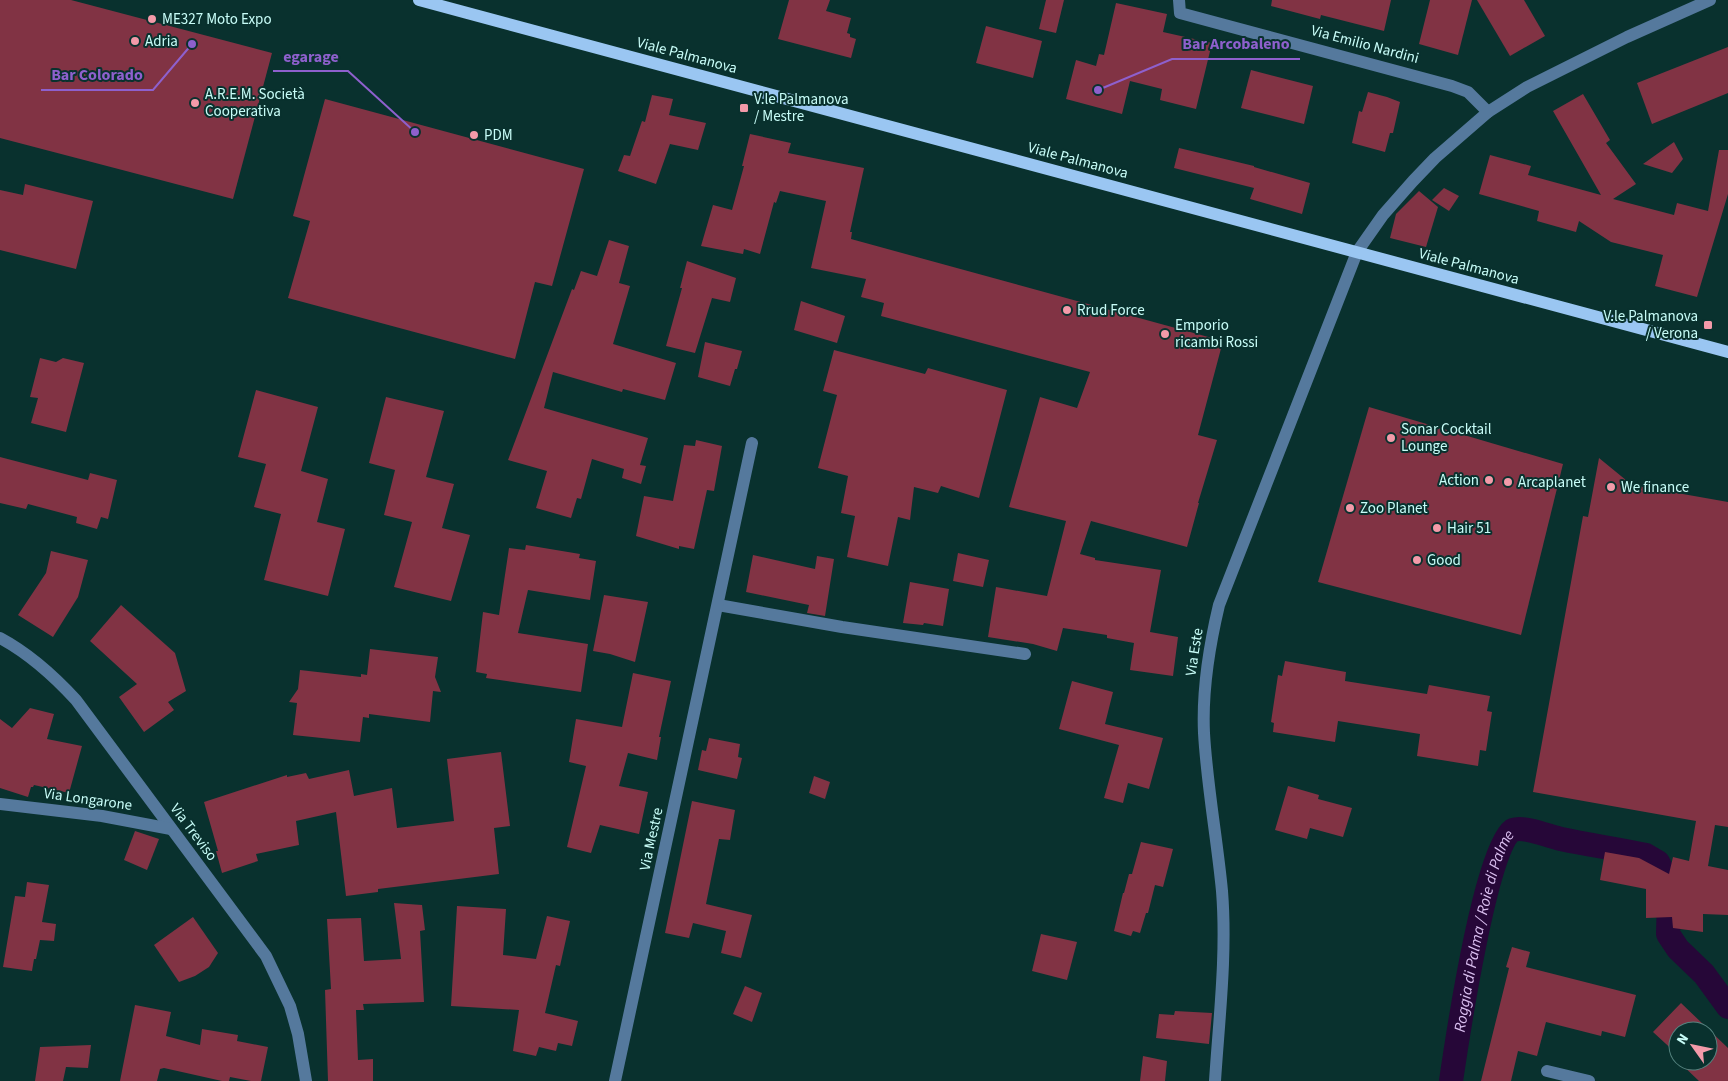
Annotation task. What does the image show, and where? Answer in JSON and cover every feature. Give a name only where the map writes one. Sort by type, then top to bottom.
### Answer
[{"type":"main road","name":"Viale Palmanova","points":[[419,0],[1728,352]]},
{"type":"street","name":"Via Emilio Nardini","points":[[1179,0],[1180,12],[1452,86],[1468,92],[1488,112]]},
{"type":"street","points":[[1356,252],[1382,215],[1413,181],[1435,158],[1488,112],[1526,87],[1627,37],[1710,0]]},
{"type":"street","name":"Via Este","points":[[1215,1081],[1223,948],[1222,892],[1204,731],[1205,688],[1210,647],[1219,605],[1356,252]]},
{"type":"street","name":"Via Mestre","points":[[615,1081],[752,443]]},
{"type":"street","points":[[718,605],[842,627],[1025,654]]},
{"type":"street","name":"Via Treviso","points":[[0,638],[34,660],[56,678],[76,700],[266,956],[290,1006],[298,1034],[306,1081]]},
{"type":"street","name":"Via Longarone","points":[[0,804],[102,816],[171,830]]},
{"type":"street","points":[[1547,1071],[1589,1081]]},
{"type":"building","points":[[0,0],[71,0],[272,53],[233,199],[0,138]]},
{"type":"building","points":[[789,0],[830,0],[826,11],[851,18],[847,33],[850,34],[850,37],[856,39],[851,58],[778,39]]},
{"type":"building","points":[[1046,0],[1064,0],[1056,33],[1039,29]]},
{"type":"building","points":[[1272,0],[1391,0],[1384,31],[1321,15],[1320,19],[1271,6]]},
{"type":"building","points":[[1430,0],[1472,0],[1458,55],[1419,44]]},
{"type":"building","points":[[1477,0],[1524,0],[1545,36],[1510,56]]},
{"type":"building","points":[[1116,3],[1167,14],[1163,32],[1212,43],[1196,109],[1160,100],[1162,89],[1130,81],[1122,114],[1066,99],[1076,60],[1096,66],[1099,54],[1104,55]]},
{"type":"building","points":[[986,26],[1042,41],[1033,78],[976,63]]},
{"type":"building","points":[[1728,47],[1728,93],[1652,124],[1637,83]]},
{"type":"building","points":[[1251,70],[1313,86],[1304,124],[1241,108]]},
{"type":"building","points":[[1368,92],[1400,102],[1393,133],[1390,133],[1385,152],[1352,143],[1359,111],[1362,112]]},
{"type":"building","points":[[1583,94],[1610,140],[1606,143],[1636,184],[1613,199],[1674,215],[1677,203],[1708,211],[1719,150],[1728,150],[1728,194],[1697,297],[1655,286],[1663,255],[1611,242],[1579,221],[1576,232],[1537,221],[1539,211],[1479,194],[1490,155],[1531,166],[1528,175],[1601,195],[1553,111]]},
{"type":"building","points":[[652,95],[673,99],[669,115],[706,123],[698,150],[670,144],[656,184],[618,171],[624,155],[630,156],[642,121],[645,122]]},
{"type":"building","points":[[325,99],[584,169],[552,286],[535,282],[515,359],[288,298],[310,221],[293,216]]},
{"type":"building","points":[[750,134],[791,143],[788,153],[864,168],[850,232],[852,232],[851,239],[1223,341],[1198,435],[1217,440],[1187,547],[1091,521],[1080,554],[1095,558],[1095,560],[1161,570],[1150,632],[1178,637],[1173,676],[1130,670],[1134,643],[1107,638],[1107,635],[1063,628],[1057,651],[1033,644],[988,637],[996,587],[1047,596],[1066,521],[1009,507],[1040,397],[1077,408],[1090,372],[881,316],[884,303],[861,297],[866,279],[811,268],[826,201],[780,191],[776,203],[774,202],[760,254],[744,249],[743,254],[701,246],[713,205],[732,210],[744,166],[742,166]]},
{"type":"building","points":[[1674,142],[1683,159],[1672,173],[1643,164]]},
{"type":"building","points":[[1179,148],[1254,166],[1310,183],[1302,214],[1250,199],[1254,188],[1174,168]]},
{"type":"building","points":[[25,184],[93,201],[76,269],[0,250],[0,190],[23,195]]},
{"type":"building","points":[[1444,188],[1459,196],[1449,211],[1432,200]]},
{"type":"building","points":[[1419,191],[1438,207],[1426,247],[1390,238],[1396,214]]},
{"type":"building","points":[[609,240],[629,246],[619,283],[630,286],[613,344],[676,363],[665,400],[623,389],[622,392],[553,372],[544,408],[648,438],[640,465],[646,466],[641,484],[622,478],[624,469],[592,459],[581,499],[577,498],[571,518],[536,508],[547,471],[508,460],[572,289],[574,290],[581,271],[597,276]]},
{"type":"building","points":[[687,261],[736,278],[730,302],[712,298],[695,353],[666,346],[682,288],[680,288]]},
{"type":"building","points":[[801,301],[845,316],[837,343],[794,330]]},
{"type":"building","points":[[705,342],[742,351],[730,386],[698,377]]},
{"type":"building","points":[[834,350],[925,374],[928,368],[1007,390],[979,498],[941,486],[938,493],[914,487],[910,520],[898,517],[888,566],[847,557],[855,516],[841,513],[848,476],[818,468],[837,395],[823,391]]},
{"type":"building","points":[[40,358],[56,362],[63,358],[84,363],[66,432],[31,423],[38,398],[30,397]]},
{"type":"building","points":[[256,390],[318,407],[301,471],[328,479],[317,522],[345,529],[328,596],[264,580],[281,514],[254,507],[266,464],[238,457]]},
{"type":"building","points":[[386,397],[444,411],[426,477],[454,484],[442,528],[470,535],[451,601],[394,587],[412,522],[384,515],[395,470],[369,463]]},
{"type":"building","points":[[1369,407],[1563,464],[1521,635],[1318,582]]},
{"type":"building","points":[[696,440],[722,446],[714,491],[707,490],[694,549],[679,546],[679,549],[636,536],[644,496],[673,501],[684,445],[695,446]]},
{"type":"building","points":[[0,457],[88,480],[90,473],[117,480],[108,519],[101,517],[97,529],[76,523],[77,517],[28,504],[26,509],[0,503]]},
{"type":"building","points":[[1599,458],[1632,485],[1728,502],[1728,827],[1715,825],[1708,866],[1728,870],[1728,915],[1703,914],[1703,932],[1673,928],[1672,917],[1646,918],[1646,889],[1600,880],[1605,852],[1639,858],[1669,874],[1673,857],[1689,861],[1696,821],[1533,792],[1583,516],[1588,517]]},
{"type":"building","points":[[526,545],[580,554],[579,558],[596,561],[590,600],[528,590],[518,633],[588,644],[581,692],[486,678],[487,674],[476,672],[483,612],[499,615],[509,548],[525,550]]},
{"type":"building","points":[[51,551],[88,560],[78,597],[53,637],[18,615],[46,573]]},
{"type":"building","points":[[958,553],[989,560],[983,587],[953,581]]},
{"type":"building","points":[[753,555],[815,569],[817,556],[834,559],[825,616],[807,613],[809,605],[746,592]]},
{"type":"building","points":[[910,582],[949,589],[943,626],[924,623],[923,625],[903,623]]},
{"type":"building","points":[[604,595],[648,602],[635,662],[593,651]]},
{"type":"building","points":[[121,605],[175,653],[186,691],[168,702],[174,710],[144,732],[119,697],[137,684],[90,641]]},
{"type":"building","points":[[370,649],[438,657],[435,677],[441,692],[433,691],[430,722],[369,714],[369,718],[363,717],[360,742],[293,735],[297,703],[289,702],[298,689],[300,670],[361,677],[361,674],[367,675]]},
{"type":"building","points":[[1285,661],[1346,672],[1345,681],[1427,694],[1429,685],[1490,696],[1487,711],[1492,712],[1486,751],[1480,750],[1478,766],[1417,756],[1420,734],[1338,721],[1335,742],[1273,732],[1274,723],[1271,722],[1278,675],[1282,676]]},
{"type":"building","points":[[633,673],[671,681],[659,737],[661,737],[657,760],[628,753],[619,786],[648,792],[639,834],[600,825],[591,853],[567,847],[586,766],[569,762],[576,719],[622,727]]},
{"type":"building","points":[[1072,681],[1113,692],[1105,724],[1163,738],[1149,789],[1128,783],[1123,803],[1104,798],[1119,745],[1059,729]]},
{"type":"building","points":[[30,708],[54,714],[47,739],[82,746],[69,793],[34,785],[31,787],[28,797],[0,788],[0,719],[12,728]]},
{"type":"building","points":[[709,738],[740,744],[738,757],[742,758],[737,779],[698,770],[702,750],[706,751]]},
{"type":"building","points":[[501,752],[510,826],[494,828],[499,874],[378,889],[378,892],[346,896],[336,812],[296,821],[299,845],[256,854],[258,861],[222,873],[216,851],[218,851],[204,802],[287,775],[287,777],[306,773],[309,779],[349,770],[354,796],[392,788],[397,828],[454,821],[447,759]]},
{"type":"building","points":[[814,776],[830,782],[825,799],[809,793]]},
{"type":"building","points":[[1288,786],[1319,795],[1318,799],[1352,808],[1343,837],[1310,828],[1307,839],[1275,830]]},
{"type":"building","points":[[692,801],[735,810],[730,840],[719,839],[706,904],[752,915],[741,958],[721,953],[726,931],[693,923],[689,938],[665,933]]},
{"type":"building","points":[[135,831],[159,839],[147,870],[124,860]]},
{"type":"building","points":[[1141,842],[1173,849],[1163,887],[1155,885],[1148,913],[1146,913],[1140,933],[1133,931],[1131,936],[1114,931],[1123,893],[1129,874],[1132,874]]},
{"type":"building","points":[[27,882],[49,885],[42,922],[56,924],[54,941],[40,940],[32,971],[3,967],[15,896],[25,897]]},
{"type":"building","points":[[394,903],[422,905],[425,930],[420,931],[424,1002],[363,1004],[364,1010],[356,1010],[358,1060],[373,1059],[373,1081],[328,1081],[325,990],[331,989],[327,919],[361,918],[364,961],[401,959]]},
{"type":"building","points":[[457,906],[506,909],[503,955],[536,959],[547,916],[570,921],[560,966],[556,965],[545,1013],[578,1021],[572,1046],[558,1043],[556,1051],[539,1047],[536,1056],[513,1051],[519,1010],[451,1006]]},
{"type":"building","points":[[193,917],[218,953],[209,967],[195,976],[179,982],[154,945]]},
{"type":"building","points":[[1041,934],[1077,942],[1067,980],[1032,971]]},
{"type":"building","points":[[1512,947],[1530,952],[1526,967],[1636,995],[1625,1037],[1602,1031],[1601,1036],[1546,1022],[1537,1056],[1518,1051],[1511,1081],[1481,1081],[1509,968],[1506,967]]},
{"type":"building","points":[[745,986],[762,993],[752,1022],[733,1014]]},
{"type":"building","points":[[1681,1003],[1700,1021],[1668,1021],[1668,1046],[1653,1032]]},
{"type":"building","points":[[135,1005],[171,1012],[166,1036],[200,1045],[202,1029],[238,1035],[237,1041],[268,1047],[261,1081],[230,1077],[229,1081],[222,1081],[164,1068],[160,1069],[157,1081],[120,1081]]},
{"type":"building","points":[[1175,1011],[1212,1013],[1209,1044],[1156,1038],[1159,1014],[1174,1015]]},
{"type":"building","points":[[1718,1038],[1728,1048],[1728,1081],[1699,1081],[1688,1071],[1718,1071]]},
{"type":"building","points":[[91,1045],[88,1068],[66,1067],[63,1081],[35,1081],[40,1047]]},
{"type":"building","points":[[1143,1056],[1167,1061],[1165,1081],[1140,1081]]},
{"type":"waterway","name":"Roggia di Palma / Roie di Palme","points":[[1451,1081],[1466,989],[1483,904],[1493,868],[1503,842],[1513,830],[1530,830],[1561,839],[1646,855],[1658,862],[1665,876],[1669,899],[1668,934],[1678,949],[1704,974],[1728,1007]]},
{"type":"place","name":"ME327 Moto Expo","points":[[152,19]]},
{"type":"place","name":"Adria","points":[[135,41]]},
{"type":"place","name":"Bar Colorado","points":[[192,44]]},
{"type":"place","name":"Bar Arcobaleno","points":[[1098,90]]},
{"type":"place","name":"A.R.E.M. Società Cooperativa","points":[[195,103]]},
{"type":"place","name":"V.le Palmanova / Mestre","points":[[744,108]]},
{"type":"place","name":"egarage","points":[[415,132]]},
{"type":"place","name":"PDM","points":[[474,135]]},
{"type":"place","name":"Rrud Force","points":[[1067,310]]},
{"type":"place","name":"V.le Palmanova / Verona","points":[[1708,325]]},
{"type":"place","name":"Emporio ricambi Rossi","points":[[1165,334]]},
{"type":"place","name":"Sonar Cocktail Lounge","points":[[1391,438]]},
{"type":"place","name":"Action","points":[[1489,480]]},
{"type":"place","name":"Arcaplanet","points":[[1508,482]]},
{"type":"place","name":"We finance","points":[[1611,487]]},
{"type":"place","name":"Zoo Planet","points":[[1350,508]]},
{"type":"place","name":"Hair 51","points":[[1437,528]]},
{"type":"place","name":"Good","points":[[1417,560]]}]
